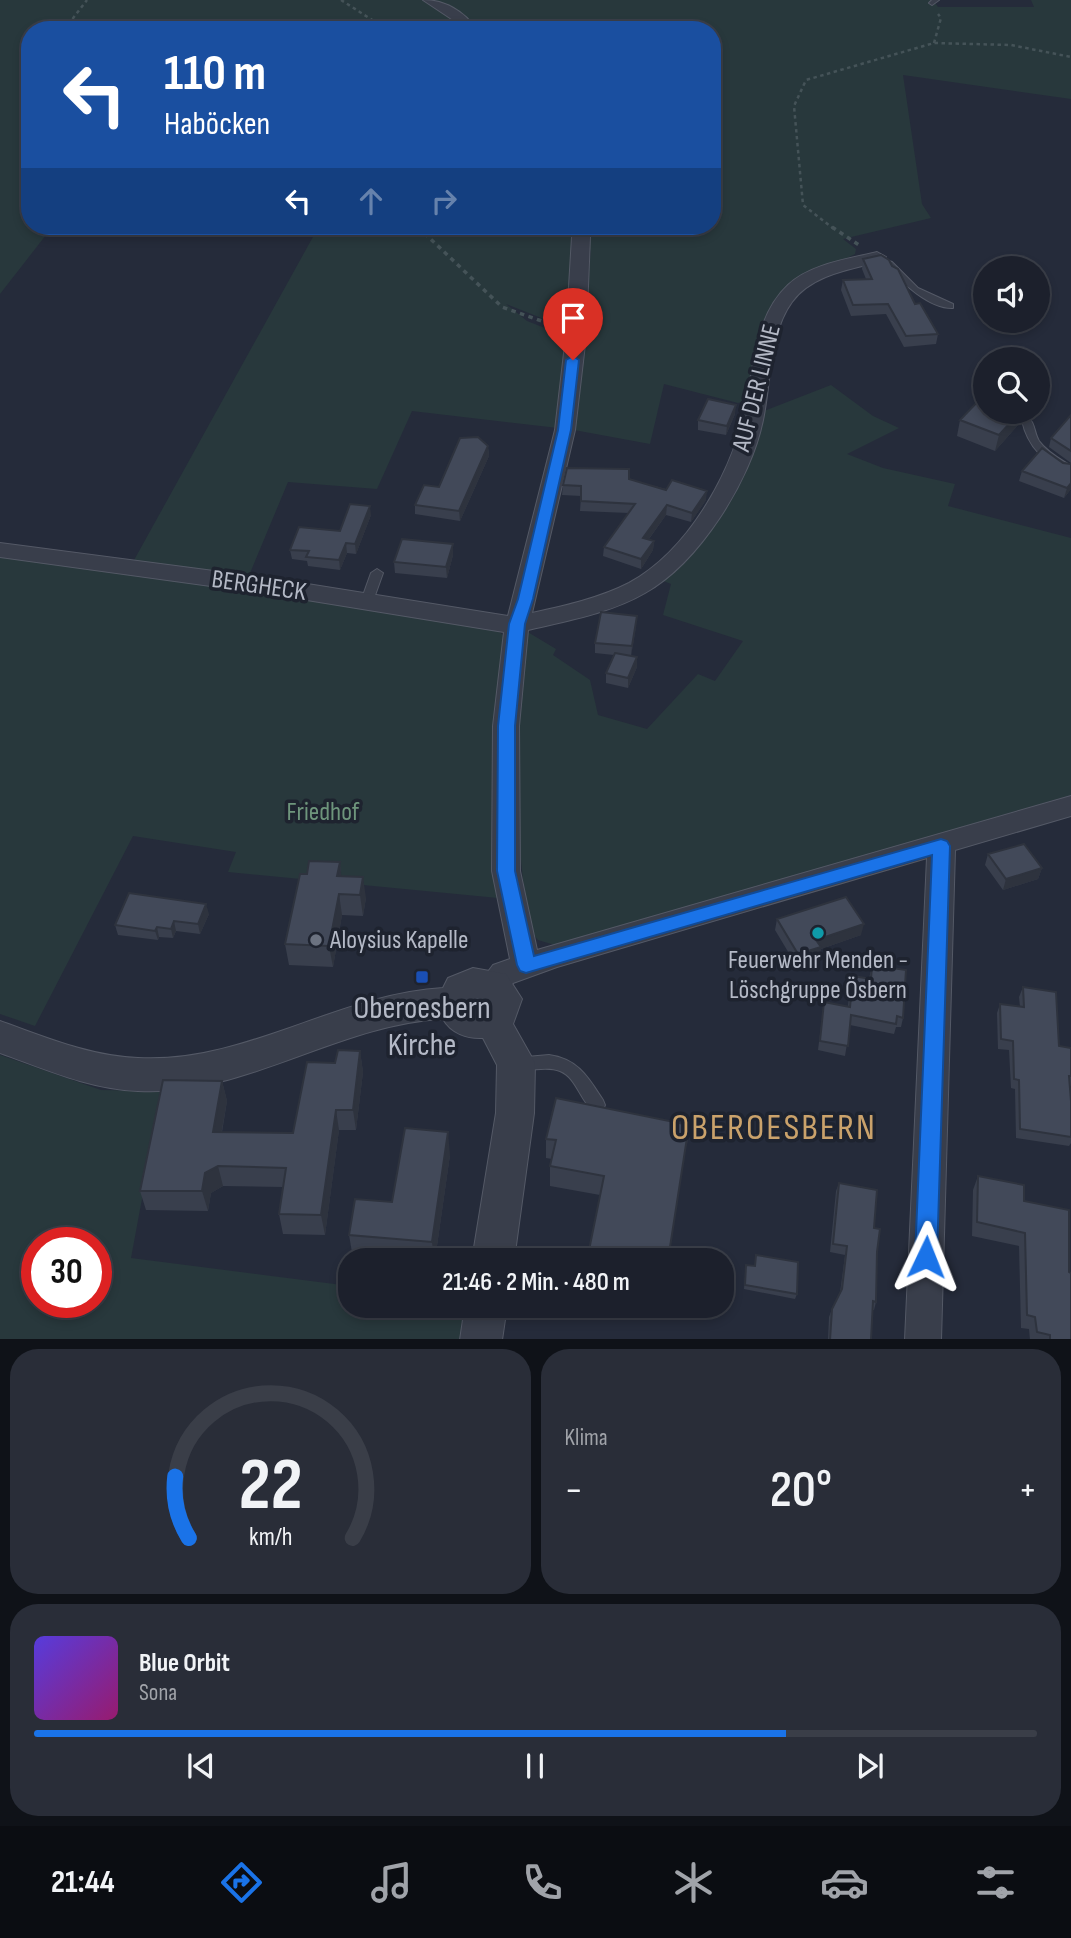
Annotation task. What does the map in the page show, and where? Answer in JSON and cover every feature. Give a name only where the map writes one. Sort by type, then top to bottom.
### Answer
[{"type":"street","points":[[430,0],[464,21]]},
{"type":"street","points":[[526,965],[506,871],[506,726],[517,624],[526,599],[565,430],[576,336],[580,235]]},
{"type":"street","name":"AUF DER LINNE","points":[[517,624],[636,589],[657,575],[717,504],[734,472],[757,410],[769,335],[777,307],[796,287],[814,277],[833,268],[877,257]]},
{"type":"street","name":"BERGHECK","points":[[0,550],[517,624]]},
{"type":"street","points":[[0,1037],[90,1069],[139,1075],[183,1073],[214,1067],[415,1004],[453,1003],[460,1017],[467,1022],[485,1024],[503,974],[526,965],[1071,806]]},
{"type":"street","points":[[923,1339],[941,846]]},
{"type":"street","points":[[493,1003],[516,1063],[515,1113],[495,1248]]},
{"type":"street","points":[[481,1339],[484,1318]]},
{"type":"lane","points":[[877,257],[892,266],[915,290],[950,306]]},
{"type":"lane","points":[[1028,424],[1030,440],[1071,471]]},
{"type":"lane","points":[[367,601],[377,573]]},
{"type":"lane","points":[[516,1063],[553,1060],[577,1071],[597,1105]]},
{"type":"path","points":[[71,21],[87,0]]},
{"type":"path","points":[[341,0],[374,21]]},
{"type":"path","points":[[934,43],[941,18]]},
{"type":"path","points":[[877,257],[809,212],[803,205],[794,106],[806,80],[934,43],[1011,45],[1071,57]]},
{"type":"path","points":[[426,235],[502,307],[559,327],[576,336]]},
{"type":"green space","points":[[0,0],[933,0],[938,7],[1034,7],[1031,0],[1071,0],[1071,99],[903,75],[922,204],[931,218],[843,239],[856,249],[855,254],[786,289],[769,310],[753,399],[738,403],[664,384],[650,444],[574,430],[591,249],[569,329],[506,304],[527,321],[568,337],[558,428],[412,411],[377,489],[288,482],[248,578],[133,562],[314,235],[721,235],[721,21],[21,21],[21,235],[46,235],[0,294]]},
{"type":"green space","points":[[831,385],[873,416],[899,428],[847,454],[883,468],[955,484],[948,506],[1071,538],[1071,795],[558,946],[538,940],[528,928],[520,851],[517,738],[526,631],[556,649],[553,655],[590,680],[598,715],[647,729],[698,674],[715,681],[743,641],[663,615],[671,584],[661,580],[725,506],[754,451],[764,411]]},
{"type":"green space","name":"Friedhof","points":[[0,555],[493,626],[506,638],[498,898],[228,872],[236,852],[133,836],[35,1026],[0,1014]]},
{"type":"green space","points":[[0,1055],[101,1090],[162,1091],[131,1258],[338,1284],[338,1318],[463,1318],[460,1339],[0,1339]]},
{"type":"building","points":[[881,255],[898,269],[915,304],[920,303],[938,334],[906,336],[888,304],[853,305],[843,280],[872,279],[863,259]]},
{"type":"building","points":[[708,399],[736,405],[727,426],[698,420]]},
{"type":"building","points":[[973,406],[973,424],[1009,424],[999,435],[960,420]]},
{"type":"building","points":[[1071,415],[1071,451],[1051,438]]},
{"type":"building","points":[[478,437],[488,446],[459,511],[415,505],[424,485],[439,487],[460,438]]},
{"type":"building","points":[[1042,448],[1063,463],[1071,464],[1071,483],[1067,488],[1022,471]]},
{"type":"building","points":[[567,468],[629,469],[629,479],[666,490],[672,480],[707,491],[692,513],[667,505],[643,538],[654,541],[641,559],[604,547],[635,504],[581,501],[581,486],[563,485]]},
{"type":"building","points":[[350,504],[370,506],[355,544],[346,543],[339,560],[306,557],[309,551],[290,550],[299,527],[340,531]]},
{"type":"building","points":[[402,539],[453,544],[446,567],[394,562]]},
{"type":"building","points":[[601,612],[637,616],[632,646],[595,643]]},
{"type":"building","points":[[615,653],[637,657],[628,678],[606,673]]},
{"type":"building","points":[[1024,844],[1042,868],[1006,879],[988,854]]},
{"type":"building","points":[[309,861],[340,862],[337,876],[363,877],[360,895],[339,894],[329,946],[285,944],[300,874],[307,874]]},
{"type":"building","points":[[129,893],[206,904],[198,924],[174,921],[171,929],[157,927],[155,931],[115,925]]},
{"type":"building","name":"Feuerwehr Menden - Löschgruppe Ösbern","points":[[846,897],[864,924],[816,940],[821,947],[798,954],[777,919]]},
{"type":"building","points":[[872,965],[906,970],[903,1018],[897,1016],[896,1024],[851,1015],[848,1046],[820,1041],[824,1002],[850,1007],[853,976],[871,979]]},
{"type":"building","points":[[1023,987],[1056,992],[1059,1046],[1071,1048],[1071,1137],[1020,1129],[1019,1080],[1014,1079],[1013,1041],[1001,1039],[1000,1004],[1024,1007]]},
{"type":"building","points":[[338,1050],[360,1051],[353,1110],[336,1110],[321,1215],[279,1214],[286,1168],[218,1166],[205,1173],[202,1191],[140,1191],[163,1080],[222,1081],[213,1132],[293,1133],[307,1062],[335,1063]]},
{"type":"building","points":[[556,1098],[689,1125],[670,1248],[589,1248],[604,1176],[550,1166],[556,1140],[546,1139]]},
{"type":"building","points":[[405,1128],[448,1132],[432,1242],[349,1235],[355,1199],[392,1202]]},
{"type":"building","points":[[978,1176],[1024,1185],[1024,1201],[1069,1210],[1071,1339],[1050,1339],[1050,1335],[1037,1332],[1035,1317],[1027,1315],[1025,1233],[977,1222]]},
{"type":"building","points":[[839,1183],[877,1190],[874,1228],[880,1229],[871,1339],[830,1339],[832,1309],[842,1289],[847,1246],[833,1244]]},
{"type":"building","points":[[756,1255],[798,1262],[797,1294],[745,1285],[746,1265],[755,1266]]},
{"type":"place","name":"Feuerwehr Menden - Löschgruppe Ösbern","points":[[818,933]]},
{"type":"place","name":"Aloysius Kapelle","points":[[316,940]]},
{"type":"place","name":"Oberoesbern Kirche","points":[[422,977]]},
{"type":"district","name":"OBEROESBERN","points":[[774,1128]]},
{"type":"route","points":[[573,360],[565,430],[526,599],[517,624],[506,726],[506,871],[526,965],[941,846],[926,1257]]}]
